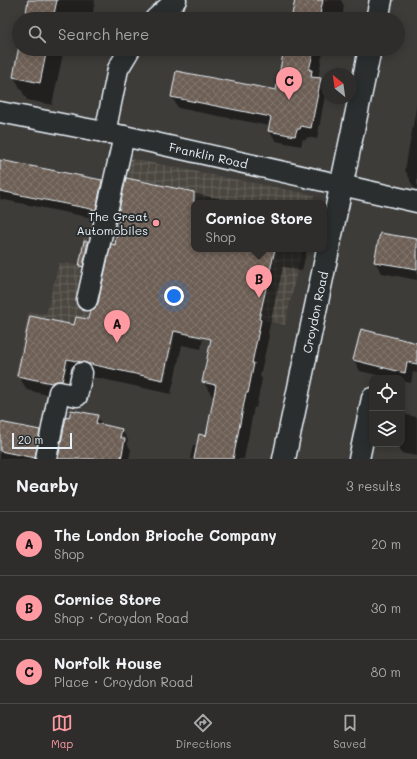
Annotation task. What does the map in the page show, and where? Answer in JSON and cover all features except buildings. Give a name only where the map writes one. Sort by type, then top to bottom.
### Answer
[{"type":"main road","points":[[378,12],[381,0]]},
{"type":"main road","name":"Croydon Road","points":[[284,459],[369,56]]},
{"type":"street","points":[[163,12],[176,0]]},
{"type":"street","points":[[87,300],[115,134],[118,69],[126,56]]},
{"type":"street","name":"Franklin Road","points":[[0,112],[115,134],[417,202]]},
{"type":"street","points":[[46,459],[59,392],[77,396],[82,373]]},
{"type":"street","points":[[359,459],[369,411]]},
{"type":"shaded area","points":[[113,155],[314,195],[313,200],[191,200],[191,252],[301,252],[285,325],[210,308],[203,339],[176,333],[165,382],[69,358],[63,388],[15,377],[29,312],[46,314],[59,263],[78,265],[84,237],[95,240]]},
{"type":"place","name":"Norfolk House","points":[[289,100]]},
{"type":"place","name":"The Great Automobiles","points":[[156,223]]},
{"type":"place","name":"Cornice Store","points":[[259,298]]},
{"type":"place","name":"The London Brioche Company","points":[[117,343]]}]
